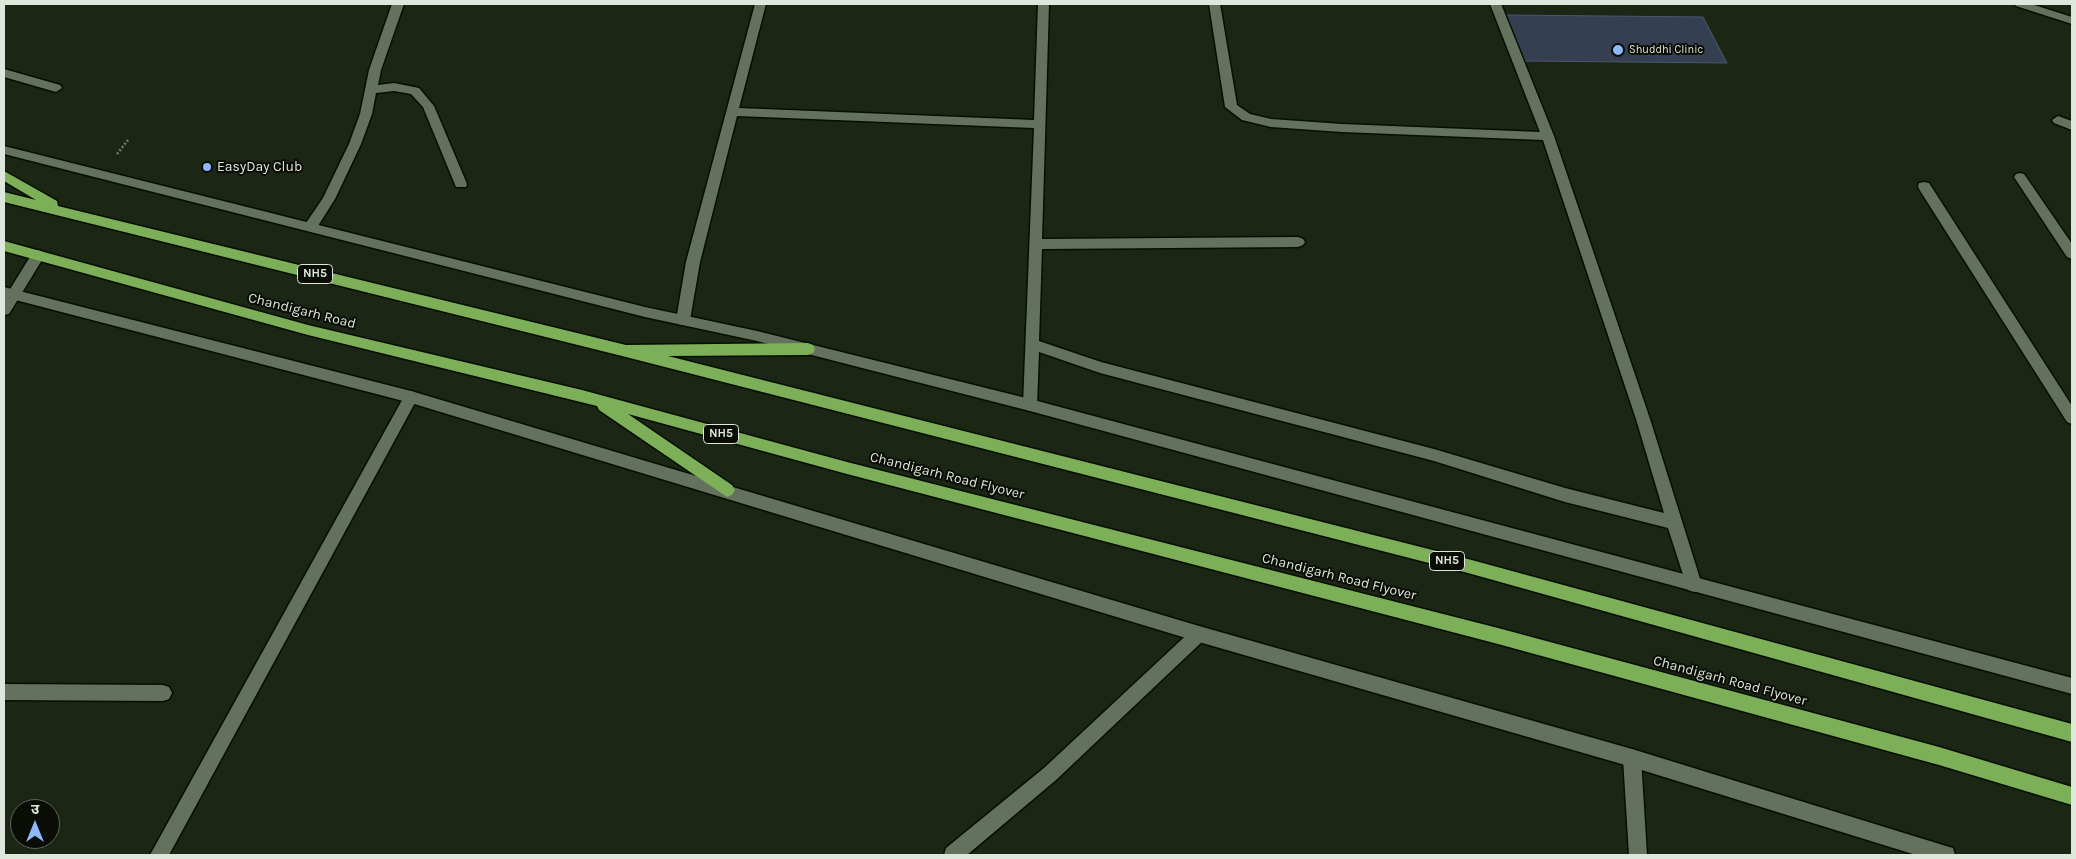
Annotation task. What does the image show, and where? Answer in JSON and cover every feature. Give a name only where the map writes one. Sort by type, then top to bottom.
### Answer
[{"type":"highway","points":[[4,175],[64,212]]},
{"type":"highway","name":"NH5","points":[[4,197],[626,351],[1468,566],[2072,733]]},
{"type":"highway","name":"Chandigarh Road","points":[[6,248],[38,255],[308,330],[426,357],[594,400]]},
{"type":"highway","points":[[626,351],[808,349]]},
{"type":"highway","points":[[594,400],[727,490]]},
{"type":"highway","name":"Chandigarh Road Flyover","points":[[594,400],[847,468],[1517,642],[1939,756],[2072,796]]},
{"type":"street","points":[[311,226],[329,199],[355,144],[372,90],[375,70],[398,4]]},
{"type":"street","points":[[683,320],[693,262],[760,4]]},
{"type":"street","points":[[1030,405],[1044,4]]},
{"type":"street","points":[[1214,4],[1231,107],[1246,117],[1272,123],[1342,128],[1548,136]]},
{"type":"street","points":[[1496,4],[1548,136],[1644,419],[1673,522],[1694,585]]},
{"type":"street","points":[[2020,4],[2072,21]]},
{"type":"street","points":[[4,73],[56,88]]},
{"type":"street","points":[[372,90],[394,87],[415,91],[428,106],[461,184]]},
{"type":"street","points":[[732,112],[1039,124]]},
{"type":"street","points":[[2058,120],[2072,126]]},
{"type":"street","points":[[4,150],[1030,405],[2072,686]]},
{"type":"street","points":[[2020,178],[2072,254]]},
{"type":"street","points":[[1924,186],[2072,418]]},
{"type":"street","points":[[1036,244],[1298,242]]},
{"type":"street","points":[[4,310],[9,293],[38,255]]},
{"type":"street","points":[[9,293],[410,397],[727,490],[1199,634],[1632,758],[1946,855]]},
{"type":"street","points":[[1033,344],[1118,372],[1425,453],[1565,495],[1673,522]]},
{"type":"street","points":[[159,855],[410,397]]},
{"type":"street","points":[[953,855],[1050,774],[1199,634]]},
{"type":"street","points":[[4,692],[163,693]]},
{"type":"street","points":[[1632,758],[1638,855]]},
{"type":"building","points":[[1506,15],[1703,17],[1727,63],[1523,61]]},
{"type":"place","name":"Shuddhi Clinic","points":[[1618,50]]},
{"type":"place","name":"EasyDay Club","points":[[207,167]]}]
